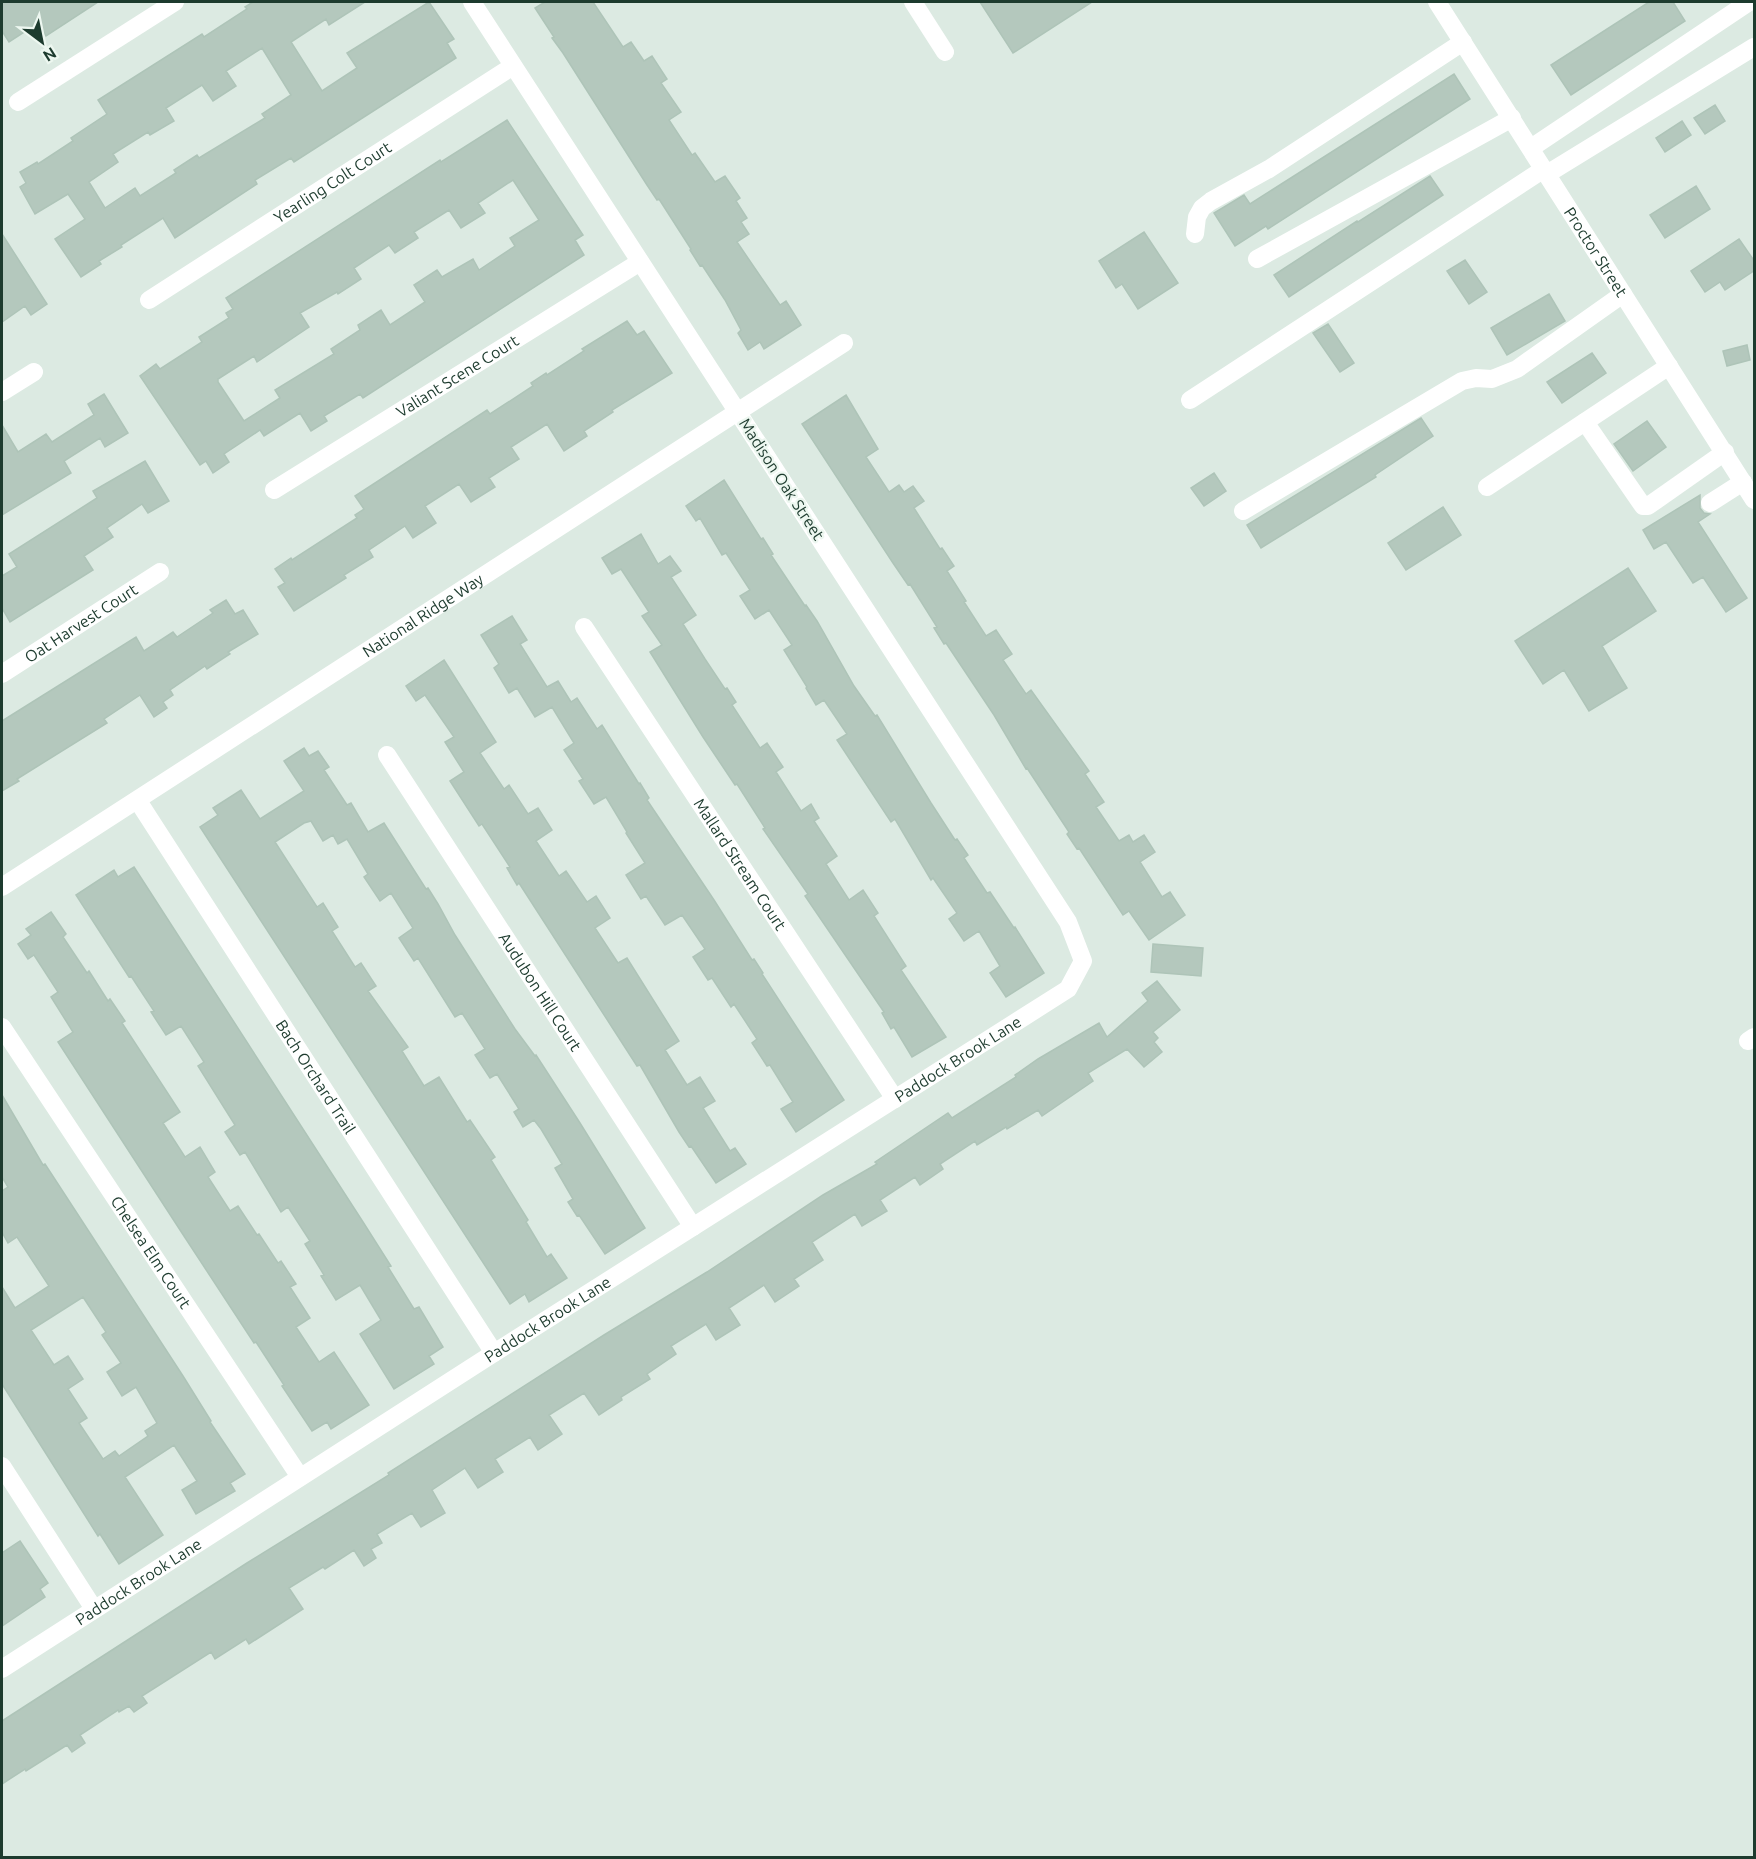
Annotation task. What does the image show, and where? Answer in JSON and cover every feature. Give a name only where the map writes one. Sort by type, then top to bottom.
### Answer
[{"type":"street","points":[[18,102],[175,2]]},
{"type":"street","name":"Madison Oak Street","points":[[472,2],[1068,922],[1083,961]]},
{"type":"street","points":[[913,2],[945,52]]},
{"type":"street","name":"Proctor Street","points":[[1438,2],[1755,500]]},
{"type":"street","points":[[1531,148],[1749,2]]},
{"type":"street","points":[[1195,234],[1197,217],[1210,201],[1269,169],[1463,42]]},
{"type":"street","points":[[1190,400],[1546,171],[1755,47]]},
{"type":"street","name":"Yearling Colt Court","points":[[149,300],[513,66]]},
{"type":"street","points":[[1257,259],[1512,118]]},
{"type":"street","name":"Valiant Scene Court","points":[[274,490],[640,262]]},
{"type":"street","points":[[1244,511],[1462,381],[1476,378],[1492,379],[1517,369],[1623,294]]},
{"type":"street","name":"National Ridge Way","points":[[2,887],[844,343]]},
{"type":"street","points":[[1486,488],[1669,366]]},
{"type":"street","points":[[2,392],[33,372]]},
{"type":"street","points":[[1585,422],[1643,506],[1648,506],[1725,453]]},
{"type":"street","points":[[1710,503],[1743,482]]},
{"type":"street","name":"Oat Harvest Court","points":[[2,674],[160,572]]},
{"type":"street","name":"Mallard Stream Court","points":[[585,627],[895,1100]]},
{"type":"street","name":"Audubon Hill Court","points":[[387,755],[693,1227]]},
{"type":"street","name":"Bach Orchard Trail","points":[[138,801],[494,1353]]},
{"type":"street","name":"Paddock Brook Lane","points":[[2,1669],[494,1353],[1068,989],[1083,961]]},
{"type":"street","name":"Chelsea Elm Court","points":[[2,1027],[300,1477]]},
{"type":"street","points":[[2,1466],[94,1609]]},
{"type":"building","points":[[2,2],[98,2],[46,36],[38,23],[9,42],[2,31]]},
{"type":"building","points":[[253,2],[365,2],[329,25],[326,19],[291,42],[322,91],[357,68],[347,53],[429,2],[454,39],[447,43],[456,58],[294,162],[291,158],[255,180],[257,184],[175,238],[163,218],[121,245],[122,247],[99,261],[101,264],[81,277],[55,239],[85,219],[68,194],[35,214],[20,187],[26,183],[20,172],[37,162],[38,164],[73,141],[71,138],[107,114],[98,100],[202,34],[204,37],[247,9],[245,7]],"holes":[[[262,48],[291,95],[262,114],[265,118],[199,158],[197,155],[174,170],[176,173],[140,196],[135,188],[105,208],[89,182],[118,162],[113,154],[148,132],[150,135],[174,121],[166,108],[202,85],[213,101],[236,86],[226,71]]]},
{"type":"building","points":[[545,2],[593,2],[623,47],[631,42],[644,61],[652,56],[667,79],[661,83],[681,112],[669,120],[692,155],[695,153],[715,182],[725,176],[740,198],[736,201],[747,218],[741,222],[749,234],[737,242],[780,305],[786,301],[801,325],[764,349],[760,342],[748,350],[738,333],[741,330],[725,300],[702,265],[700,266],[659,199],[657,200],[647,185],[552,38],[554,37],[535,8]]},
{"type":"building","points":[[980,2],[1092,2],[1013,53]]},
{"type":"building","points":[[1649,2],[1673,2],[1685,21],[1571,95],[1551,65]]},
{"type":"building","points":[[1454,74],[1470,99],[1268,229],[1266,226],[1235,246],[1214,213],[1244,195],[1250,204]]},
{"type":"building","points":[[1715,105],[1725,121],[1705,134],[1694,118]]},
{"type":"building","points":[[507,120],[583,235],[575,240],[584,255],[363,398],[360,394],[324,416],[327,421],[311,431],[300,413],[264,436],[260,430],[224,454],[229,462],[213,473],[206,461],[200,465],[140,376],[156,364],[160,369],[202,342],[199,337],[229,318],[226,313],[233,309],[226,298],[440,160],[441,162]],"holes":[[[513,180],[539,220],[510,238],[515,246],[479,270],[473,259],[442,277],[437,270],[414,285],[425,302],[390,325],[381,310],[358,325],[360,330],[331,349],[334,354],[275,390],[280,398],[244,421],[218,382],[218,379],[254,356],[257,362],[309,327],[300,313],[337,292],[338,294],[361,279],[354,268],[389,245],[395,253],[418,238],[414,232],[449,210],[461,228],[485,213],[478,203]]]},
{"type":"building","points":[[1682,121],[1691,135],[1665,152],[1656,138]]},
{"type":"building","points":[[1430,176],[1443,195],[1289,297],[1274,275]]},
{"type":"building","points":[[1696,186],[1710,209],[1665,238],[1650,215]]},
{"type":"building","points":[[1144,232],[1178,283],[1138,309],[1122,284],[1116,288],[1099,261]]},
{"type":"building","points":[[2,234],[47,304],[31,315],[25,306],[2,322]]},
{"type":"building","points":[[1739,239],[1755,262],[1755,270],[1725,290],[1720,282],[1705,292],[1691,271]]},
{"type":"building","points":[[1465,260],[1487,292],[1469,304],[1447,271]]},
{"type":"building","points":[[1549,294],[1565,321],[1507,355],[1491,328]]},
{"type":"building","points":[[627,321],[637,335],[644,331],[672,373],[612,410],[613,412],[584,431],[587,436],[564,451],[547,424],[511,447],[519,459],[489,478],[495,487],[471,502],[459,484],[425,506],[436,523],[413,538],[405,526],[369,550],[373,557],[344,575],[346,578],[294,611],[278,587],[285,583],[275,569],[357,518],[355,515],[364,509],[355,496],[487,410],[490,414],[533,386],[531,383],[546,373],[547,375],[584,351],[582,349]]},
{"type":"building","points":[[1328,324],[1354,363],[1340,372],[1313,333]]},
{"type":"building","points":[[1747,345],[1750,360],[1727,366],[1723,351]]},
{"type":"building","points":[[1592,353],[1606,373],[1562,403],[1547,382]]},
{"type":"building","points":[[104,394],[128,433],[105,447],[100,438],[64,461],[71,473],[2,515],[2,425],[18,452],[46,434],[52,442],[94,415],[88,404]]},
{"type":"building","points":[[846,395],[878,449],[866,457],[889,492],[899,485],[904,492],[913,486],[924,501],[914,508],[940,549],[942,548],[954,566],[947,571],[966,601],[964,602],[986,636],[996,630],[1012,654],[1003,660],[1026,694],[1031,690],[1089,771],[1085,774],[1104,802],[1096,807],[1119,841],[1129,835],[1133,842],[1144,835],[1155,852],[1140,862],[1162,897],[1170,892],[1185,915],[1149,940],[1129,911],[1123,915],[1079,848],[1077,849],[1067,834],[1069,832],[1026,769],[994,715],[946,643],[944,644],[934,628],[937,627],[910,584],[908,585],[893,563],[802,424]]},
{"type":"building","points":[[1421,418],[1433,436],[1375,475],[1376,477],[1261,548],[1247,525]]},
{"type":"building","points":[[1647,421],[1666,447],[1633,471],[1614,444]]},
{"type":"building","points":[[145,461],[169,501],[148,513],[142,504],[107,528],[113,537],[84,556],[93,570],[10,622],[2,608],[2,576],[17,567],[9,554],[97,498],[93,491]]},
{"type":"building","points":[[1214,473],[1226,491],[1204,506],[1191,488]]},
{"type":"building","points":[[724,480],[761,539],[763,538],[773,554],[771,555],[817,621],[854,686],[875,716],[877,715],[955,840],[957,839],[968,855],[964,858],[987,893],[990,892],[1015,927],[1044,973],[1006,997],[990,973],[1000,966],[979,931],[964,941],[949,919],[957,913],[933,878],[931,880],[895,819],[891,822],[837,740],[847,734],[824,700],[816,705],[806,688],[784,650],[792,645],[769,610],[755,619],[740,596],[750,590],[726,553],[722,555],[700,518],[696,521],[686,506]]},
{"type":"building","points":[[1700,495],[1700,508],[1704,513],[1710,514],[1698,522],[1747,598],[1726,612],[1703,577],[1693,583],[1666,542],[1654,549],[1643,530]]},
{"type":"building","points":[[1443,507],[1461,535],[1406,570],[1388,543]]},
{"type":"building","points":[[641,534],[658,564],[670,556],[681,571],[671,577],[696,615],[683,624],[736,702],[732,705],[760,748],[767,743],[783,767],[776,772],[801,811],[811,804],[819,818],[814,821],[837,856],[826,864],[849,900],[863,890],[878,913],[874,916],[906,966],[901,970],[946,1037],[912,1057],[894,1027],[891,1029],[882,1013],[884,1012],[805,896],[808,894],[763,829],[765,828],[737,784],[735,785],[703,737],[650,652],[662,645],[642,616],[649,612],[621,569],[612,574],[602,558]]},
{"type":"building","points":[[1628,568],[1656,611],[1602,646],[1627,688],[1589,711],[1564,670],[1543,684],[1515,641]]},
{"type":"building","points":[[226,600],[235,614],[243,610],[258,634],[228,652],[230,654],[207,669],[205,666],[170,690],[173,695],[163,702],[167,708],[154,717],[140,695],[104,719],[107,723],[17,779],[19,781],[2,791],[2,721],[136,637],[144,651],[173,632],[177,637],[213,613],[210,610]]},
{"type":"building","points":[[512,616],[527,640],[520,644],[547,687],[558,681],[571,702],[577,698],[597,729],[602,725],[649,798],[647,800],[752,960],[754,959],[844,1100],[796,1132],[781,1109],[793,1102],[770,1065],[767,1066],[752,1043],[757,1039],[734,1004],[731,1007],[712,978],[708,980],[693,957],[705,949],[682,915],[665,925],[646,896],[641,899],[626,875],[645,863],[606,797],[594,804],[579,781],[583,779],[564,750],[574,743],[552,707],[535,717],[517,688],[509,693],[494,668],[499,664],[481,635]]},
{"type":"building","points":[[444,660],[496,742],[480,753],[504,789],[509,785],[528,814],[538,808],[552,830],[536,841],[559,876],[566,871],[587,902],[596,896],[610,918],[595,928],[618,963],[627,958],[679,1041],[665,1050],[687,1085],[700,1077],[715,1101],[703,1108],[730,1151],[735,1148],[746,1164],[716,1183],[679,1132],[640,1065],[637,1066],[519,883],[517,885],[507,868],[510,867],[482,824],[479,826],[450,781],[464,772],[445,742],[454,737],[425,695],[416,701],[406,686]]},
{"type":"building","points":[[304,748],[309,756],[318,751],[329,767],[324,770],[347,805],[351,803],[368,832],[384,823],[426,889],[428,888],[515,1029],[536,1055],[580,1123],[645,1228],[605,1254],[568,1202],[573,1199],[555,1168],[562,1164],[541,1129],[534,1120],[523,1127],[514,1112],[519,1109],[497,1074],[490,1078],[475,1055],[485,1049],[462,1013],[455,1017],[418,958],[414,961],[399,938],[413,928],[391,893],[380,901],[364,877],[368,874],[347,839],[338,844],[333,835],[323,841],[311,821],[304,823],[275,842],[317,907],[323,903],[338,927],[332,931],[355,967],[361,963],[376,986],[368,991],[408,1047],[402,1051],[424,1086],[439,1077],[467,1122],[470,1120],[495,1157],[491,1160],[528,1220],[526,1222],[547,1257],[551,1254],[567,1278],[529,1302],[525,1294],[510,1304],[200,827],[218,815],[213,808],[241,790],[260,819],[304,791],[284,761]]},
{"type":"building","points":[[134,867],[391,1266],[388,1267],[414,1309],[419,1307],[443,1347],[429,1356],[434,1364],[394,1389],[360,1334],[381,1320],[360,1285],[336,1300],[305,1244],[310,1241],[288,1207],[281,1212],[245,1152],[240,1155],[225,1132],[235,1125],[198,1066],[204,1062],[181,1026],[166,1035],[151,1012],[154,1011],[76,895],[114,870],[118,877]]},
{"type":"building","points":[[51,912],[66,934],[63,937],[87,973],[89,971],[108,1001],[110,999],[125,1021],[122,1023],[180,1112],[163,1123],[185,1157],[200,1147],[215,1172],[208,1177],[230,1211],[238,1206],[257,1235],[259,1234],[278,1263],[281,1261],[296,1284],[290,1287],[310,1318],[296,1327],[319,1362],[334,1352],[369,1405],[331,1429],[327,1422],[312,1431],[58,1042],[73,1032],[51,997],[58,992],[34,955],[28,959],[18,944],[31,935],[26,929]]},
{"type":"building","points":[[1153,944],[1203,948],[1201,976],[1151,972]]},
{"type":"building","points":[[1157,981],[1180,1010],[1153,1032],[1158,1038],[1154,1042],[1162,1052],[1144,1067],[1127,1049],[1088,1073],[1093,1081],[1042,1116],[1038,1110],[977,1145],[975,1141],[940,1164],[943,1169],[920,1185],[915,1177],[880,1200],[887,1211],[862,1226],[855,1214],[812,1242],[823,1260],[794,1279],[799,1286],[775,1302],[764,1285],[729,1308],[740,1325],[716,1340],[706,1324],[671,1346],[676,1354],[647,1374],[650,1379],[621,1397],[622,1400],[599,1415],[584,1393],[549,1415],[562,1434],[538,1450],[530,1437],[495,1459],[503,1472],[478,1488],[465,1468],[432,1490],[445,1513],[421,1527],[412,1513],[377,1534],[382,1543],[371,1549],[376,1558],[364,1566],[354,1550],[289,1588],[303,1609],[249,1644],[246,1639],[215,1659],[211,1652],[142,1696],[147,1703],[134,1712],[129,1706],[119,1712],[118,1710],[80,1735],[85,1743],[72,1752],[67,1745],[2,1784],[2,1721],[247,1563],[389,1475],[388,1473],[604,1335],[707,1272],[823,1195],[877,1164],[875,1162],[948,1113],[952,1118],[1016,1077],[1015,1075],[1038,1059],[1099,1023],[1107,1037],[1148,1001],[1142,993]]},
{"type":"building","points":[[2,1095],[43,1165],[45,1164],[245,1474],[230,1483],[235,1491],[196,1514],[182,1490],[197,1481],[174,1445],[125,1477],[163,1535],[119,1564],[100,1534],[98,1536],[2,1384],[2,1287],[15,1308],[49,1286],[17,1237],[8,1243],[2,1232],[2,1191],[8,1187],[2,1177]],"holes":[[[83,1297],[106,1332],[102,1335],[121,1363],[107,1372],[122,1396],[136,1387],[157,1423],[145,1431],[148,1436],[119,1456],[115,1451],[103,1459],[79,1423],[87,1418],[68,1389],[83,1379],[68,1356],[54,1365],[31,1330]]]},
{"type":"building","points":[[20,1541],[48,1583],[40,1589],[45,1597],[2,1626],[2,1553]]}]
